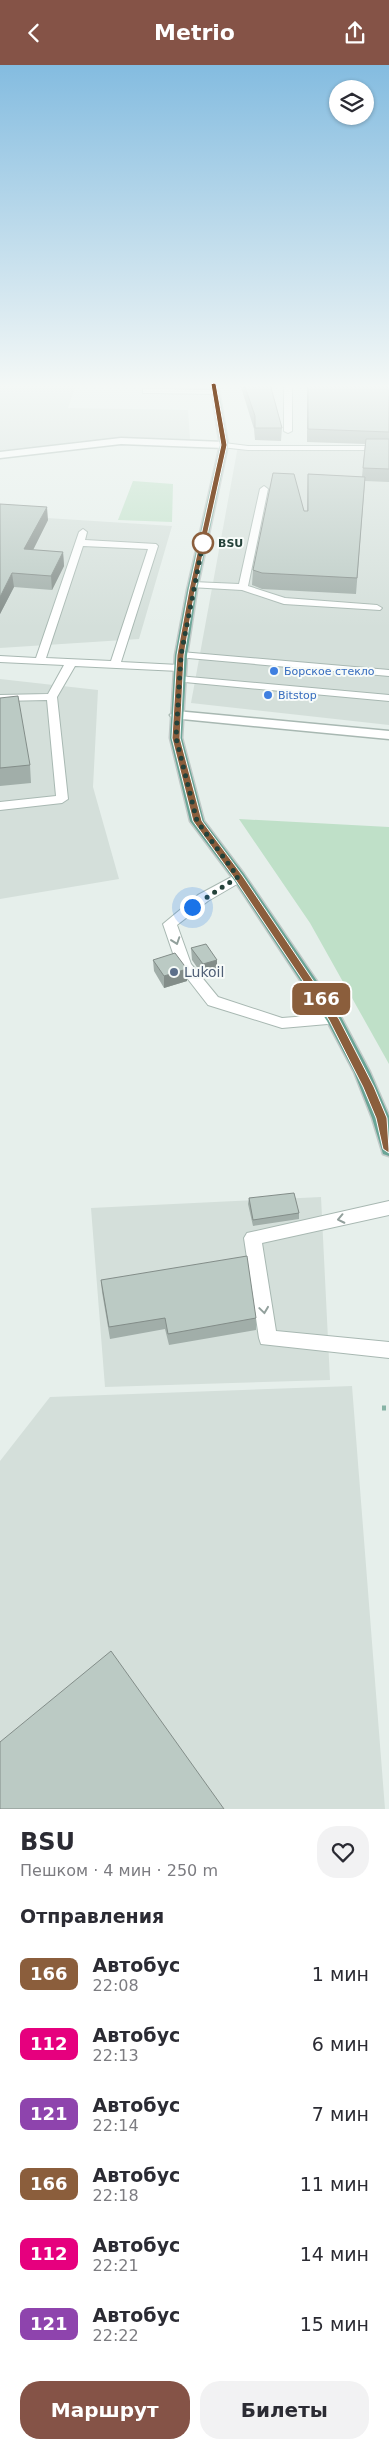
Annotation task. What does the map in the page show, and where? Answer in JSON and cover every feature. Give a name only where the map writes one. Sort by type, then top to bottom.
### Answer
[{"type":"main road","points":[[219,465],[193,585],[181,655],[176,738],[197,821],[238,877],[334,1019],[362,1072],[381,1118],[389,1149]]},
{"type":"street","points":[[176,715],[389,735]]},
{"type":"lane","points":[[244,587],[264,489]]},
{"type":"lane","points":[[40,661],[83,532]]},
{"type":"lane","points":[[80,543],[153,546],[115,665]]},
{"type":"lane","points":[[193,585],[244,587],[284,601],[377,608]]},
{"type":"lane","points":[[181,655],[389,673]]},
{"type":"lane","points":[[0,659],[115,665],[389,698]]},
{"type":"lane","points":[[0,806],[62,799],[52,697],[70,663]]},
{"type":"lane","points":[[0,698],[52,697]]},
{"type":"lane","points":[[238,877],[203,898],[170,924],[184,965],[213,1001],[282,1023],[334,1019]]},
{"type":"lane","points":[[389,1208],[253,1238],[268,1339],[389,1350]]},
{"type":"path","points":[[382,1408],[389,1408]]},
{"type":"shaded area","points":[[234,465],[389,465],[389,725],[191,703]]},
{"type":"shaded area","points":[[0,515],[172,526],[139,639],[0,648]]},
{"type":"shaded area","points":[[0,679],[98,690],[93,787],[119,879],[0,899]]},
{"type":"shaded area","points":[[321,1197],[330,1380],[105,1387],[91,1208]]},
{"type":"shaded area","points":[[352,1386],[385,1809],[0,1809],[0,1461],[50,1397]]},
{"type":"green space","points":[[133,481],[173,484],[172,522],[118,520]]},
{"type":"green space","points":[[239,819],[389,827],[389,1064],[310,923]]},
{"type":"building","points":[[363,465],[389,465],[389,469],[363,468]]},
{"type":"building","points":[[273,473],[294,474],[304,511],[308,511],[308,474],[365,477],[357,578],[262,573],[253,570]]},
{"type":"building","points":[[0,504],[47,507],[24,549],[63,552],[51,576],[12,573],[0,597]]},
{"type":"building","points":[[18,696],[30,765],[0,768],[0,698]]},
{"type":"building","points":[[206,944],[217,960],[203,964],[191,948]]},
{"type":"building","points":[[175,953],[187,969],[164,976],[153,960]]},
{"type":"building","points":[[294,1193],[299,1213],[253,1220],[249,1198]]},
{"type":"building","points":[[247,1256],[256,1318],[168,1334],[165,1318],[109,1327],[101,1280]]},
{"type":"building","points":[[111,1651],[224,1809],[0,1809],[0,1742]]},
{"type":"bus line","name":"166","points":[[220,465],[192,590],[181,655],[178,679],[176,738],[197,821],[238,877],[334,1019],[362,1072],[381,1118],[389,1149]]},
{"type":"place","name":"BSU","points":[[203,543]]},
{"type":"place","name":"Борское стекло","points":[[274,671]]},
{"type":"place","name":"Bitstop","points":[[268,695]]},
{"type":"place","name":"Lukoil","points":[[174,972]]},
{"type":"route","points":[[192,907],[203,898],[238,877],[197,821],[176,738],[178,679],[181,655],[192,590],[203,543]]}]
